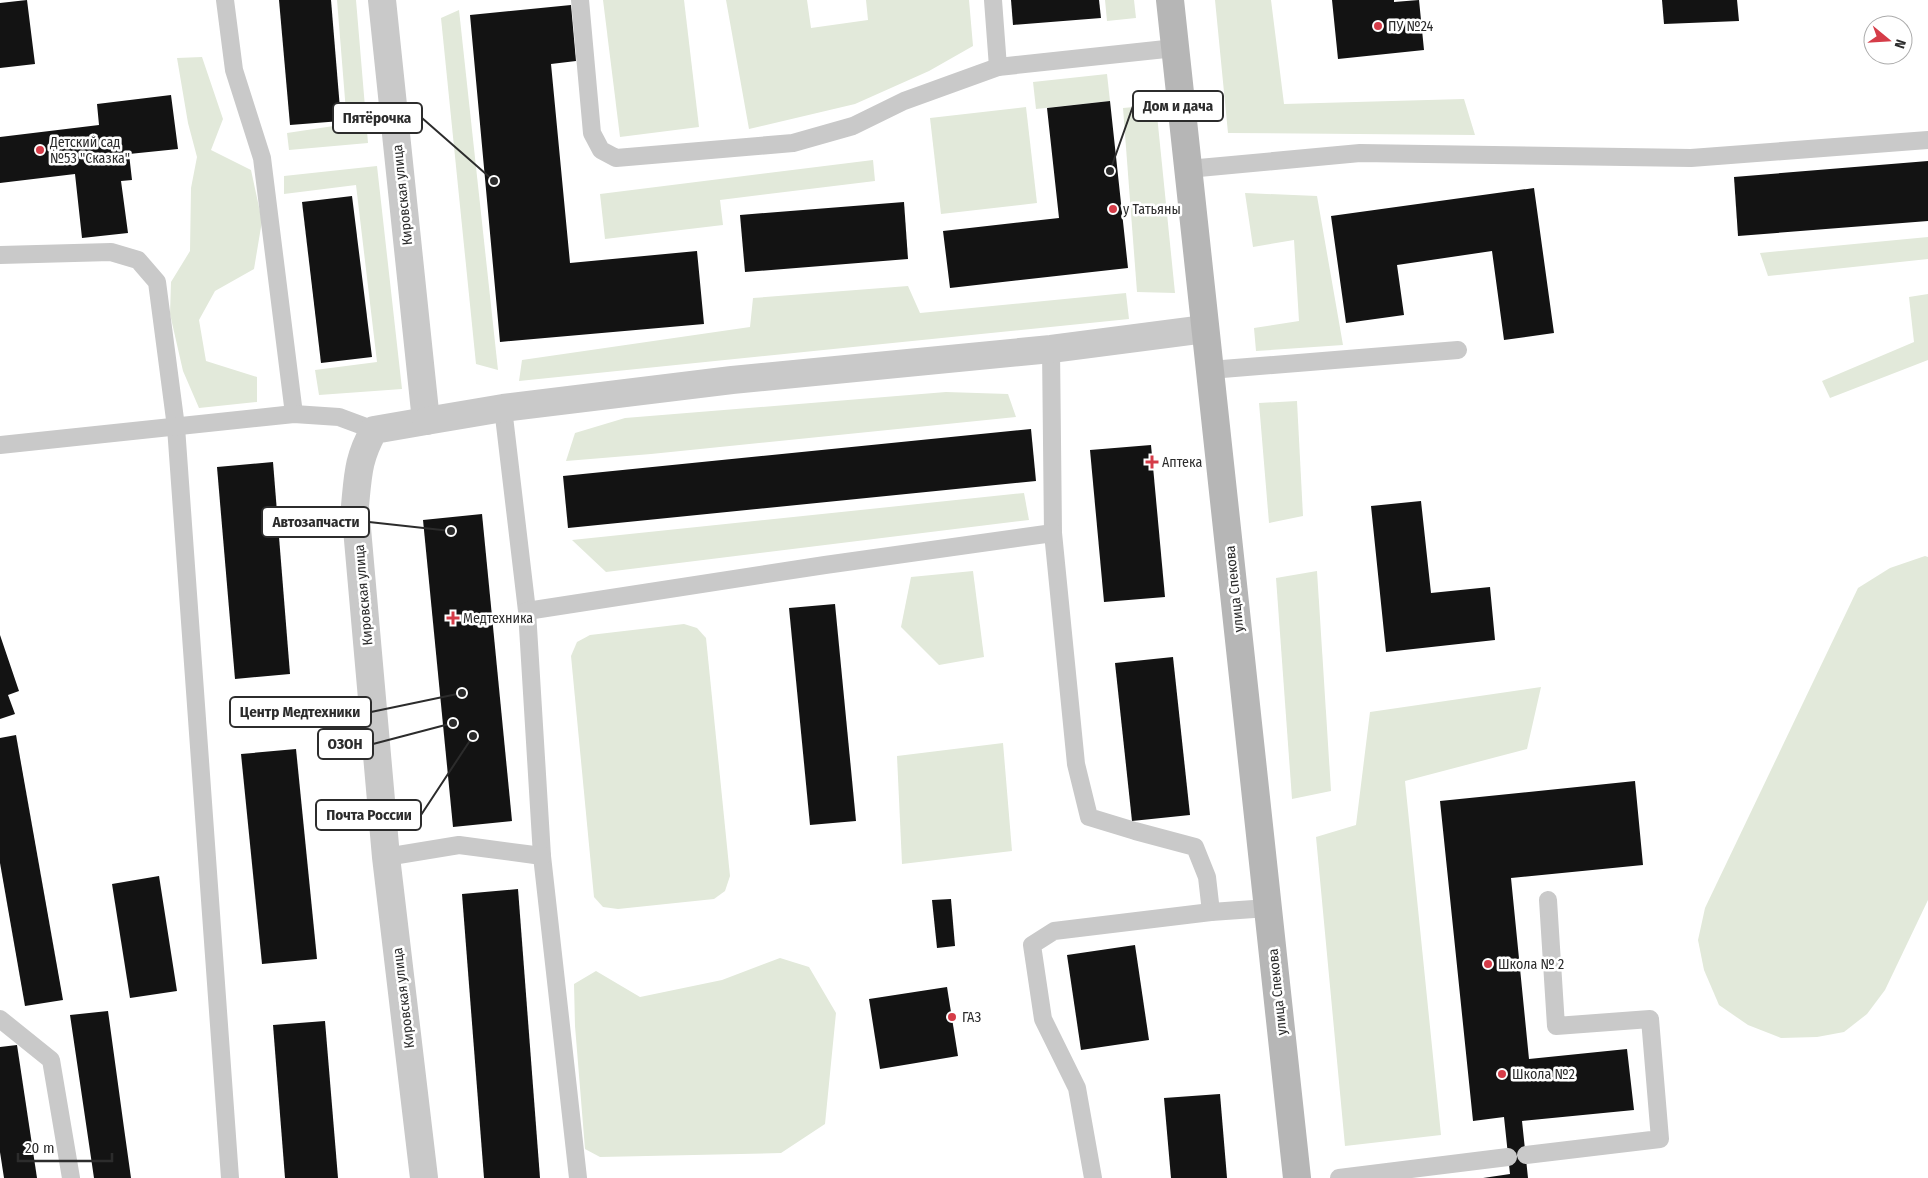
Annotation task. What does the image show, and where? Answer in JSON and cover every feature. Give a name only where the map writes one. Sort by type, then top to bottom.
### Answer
[{"type":"main road","name":"улица Спекова","points":[[1170,0],[1297,1178]]},
{"type":"street","name":"Кировская улица","points":[[388,1],[426,421]]},
{"type":"street","points":[[374,430],[503,408],[732,380],[1051,349],[1206,330]]},
{"type":"street","name":"Кировская улица","points":[[374,430],[364,447],[358,471],[355,506],[386,857],[424,1178]]},
{"type":"lane","points":[[225,0],[234,70],[262,158],[294,414]]},
{"type":"lane","points":[[580,0],[592,133],[601,150],[616,158],[793,143],[853,126],[904,101],[998,66],[1175,48]]},
{"type":"lane","points":[[993,0],[998,66]]},
{"type":"lane","points":[[1188,169],[1360,153],[1691,158],[1928,140]]},
{"type":"lane","points":[[0,255],[111,252],[138,260],[157,282],[176,427],[230,1178]]},
{"type":"lane","points":[[1051,349],[1053,533],[1076,764],[1088,817],[1196,847],[1206,877],[1211,912]]},
{"type":"lane","points":[[1210,370],[1458,350]]},
{"type":"lane","points":[[503,408],[527,610],[542,856],[578,1178]]},
{"type":"lane","points":[[0,445],[294,414],[339,417],[374,430]]},
{"type":"lane","points":[[527,610],[816,566],[1053,533]]},
{"type":"lane","points":[[386,857],[459,845],[542,856]]},
{"type":"lane","points":[[1526,1155],[1660,1139],[1650,1019],[1556,1026],[1548,900]]},
{"type":"lane","points":[[1093,1178],[1077,1088],[1043,1019],[1032,945],[1054,931],[1211,912],[1268,908]]},
{"type":"lane","points":[[0,1019],[51,1060],[71,1178]]},
{"type":"lane","points":[[1339,1178],[1508,1157]]},
{"type":"green space","points":[[337,0],[356,0],[368,143],[289,150],[287,133],[347,124]]},
{"type":"green space","points":[[603,0],[684,0],[699,127],[620,137]]},
{"type":"green space","points":[[726,0],[807,0],[811,28],[868,20],[866,0],[969,0],[973,46],[929,71],[855,104],[749,129]]},
{"type":"green space","points":[[1105,0],[1134,0],[1136,18],[1107,21]]},
{"type":"green space","points":[[1215,0],[1271,0],[1284,104],[1464,99],[1475,135],[1228,133]]},
{"type":"green space","points":[[459,10],[498,370],[476,364],[441,18]]},
{"type":"green space","points":[[202,57],[223,119],[211,150],[251,170],[262,221],[254,269],[215,291],[199,320],[206,361],[257,377],[257,402],[199,408],[183,371],[170,314],[171,282],[190,251],[191,188],[197,157],[188,123],[177,58]]},
{"type":"green space","points":[[1107,74],[1110,101],[1036,109],[1033,82]]},
{"type":"green space","points":[[1156,105],[1175,293],[1137,292],[1123,108]]},
{"type":"green space","points":[[1026,107],[1037,203],[941,214],[930,118]]},
{"type":"green space","points":[[873,160],[875,181],[720,200],[723,225],[605,239],[600,194]]},
{"type":"green space","points":[[377,166],[402,389],[319,395],[315,370],[377,362],[356,185],[284,194],[284,176]]},
{"type":"green space","points":[[1245,193],[1317,196],[1343,345],[1256,351],[1254,328],[1299,321],[1294,240],[1253,247]]},
{"type":"green space","points":[[1928,237],[1928,259],[1768,276],[1760,253]]},
{"type":"green space","points":[[908,286],[920,313],[1126,293],[1129,319],[519,381],[522,360],[750,327],[753,298]]},
{"type":"green space","points":[[1928,294],[1928,360],[1830,398],[1822,381],[1914,342],[1909,297]]},
{"type":"green space","points":[[946,392],[1008,394],[1016,417],[566,461],[575,433],[625,418]]},
{"type":"green space","points":[[1297,401],[1303,516],[1269,523],[1259,403]]},
{"type":"green space","points":[[1024,493],[1029,520],[606,572],[572,540]]},
{"type":"green space","points":[[1925,556],[1928,557],[1928,900],[1885,990],[1867,1014],[1844,1032],[1817,1037],[1781,1038],[1748,1025],[1719,1005],[1704,970],[1698,940],[1705,908],[1858,588],[1890,568]]},
{"type":"green space","points":[[973,571],[984,657],[939,665],[901,627],[911,577]]},
{"type":"green space","points":[[1317,571],[1331,791],[1292,799],[1276,578]]},
{"type":"green space","points":[[684,624],[697,628],[706,638],[730,876],[725,891],[714,899],[618,909],[603,907],[594,897],[571,656],[577,642],[590,635]]},
{"type":"green space","points":[[1541,687],[1527,749],[1405,781],[1441,1135],[1345,1146],[1316,837],[1356,825],[1370,712]]},
{"type":"green space","points":[[1003,743],[1012,851],[902,864],[897,756]]},
{"type":"green space","points":[[780,958],[809,967],[836,1013],[825,1124],[781,1153],[600,1157],[585,1149],[575,1026],[574,984],[596,971],[640,997],[722,980]]},
{"type":"building","points":[[27,0],[35,64],[0,68],[0,3]]},
{"type":"building","points":[[279,0],[331,0],[341,121],[290,125]]},
{"type":"building","points":[[1011,0],[1099,0],[1101,18],[1013,25]]},
{"type":"building","name":"ПУ №24","points":[[1332,0],[1394,0],[1394,2],[1419,0],[1424,50],[1338,59]]},
{"type":"building","points":[[1662,0],[1737,0],[1739,21],[1664,24]]},
{"type":"building","points":[[571,5],[576,61],[551,64],[570,263],[697,251],[704,324],[500,342],[470,15]]},
{"type":"building","points":[[171,95],[178,149],[129,154],[132,180],[121,181],[128,233],[82,238],[75,174],[0,183],[0,137],[99,125],[97,104]]},
{"type":"building","points":[[1110,101],[1128,268],[950,288],[943,231],[1059,218],[1047,108]]},
{"type":"building","points":[[1928,161],[1928,221],[1738,236],[1734,177]]},
{"type":"building","points":[[1534,188],[1554,333],[1504,340],[1492,251],[1397,265],[1404,315],[1346,323],[1331,216]]},
{"type":"building","points":[[352,196],[372,357],[321,363],[302,202]]},
{"type":"building","points":[[904,202],[908,259],[745,272],[740,215]]},
{"type":"building","points":[[1031,429],[1036,481],[568,528],[563,476]]},
{"type":"building","points":[[1151,445],[1165,597],[1104,602],[1090,450]]},
{"type":"building","points":[[273,462],[290,674],[235,679],[217,467]]},
{"type":"building","points":[[1421,501],[1431,593],[1490,587],[1495,640],[1386,652],[1371,506]]},
{"type":"building","points":[[482,514],[512,821],[453,827],[423,520]]},
{"type":"building","points":[[835,604],[856,821],[810,825],[789,608]]},
{"type":"building","points":[[0,635],[19,691],[8,695],[15,714],[0,719]]},
{"type":"building","points":[[1173,657],[1190,815],[1132,821],[1115,663]]},
{"type":"building","points":[[16,735],[63,1000],[25,1006],[0,863],[0,738]]},
{"type":"building","points":[[296,749],[317,959],[262,964],[241,754]]},
{"type":"building","name":"Школа № 2","points":[[1635,781],[1643,865],[1511,878],[1529,1059],[1627,1049],[1634,1110],[1522,1121],[1528,1178],[1483,1178],[1510,1174],[1504,1117],[1473,1121],[1440,801]]},
{"type":"building","points":[[159,876],[177,991],[130,998],[112,884]]},
{"type":"building","points":[[518,889],[540,1178],[484,1178],[462,894]]},
{"type":"building","points":[[951,899],[955,946],[937,948],[932,900]]},
{"type":"building","points":[[1135,945],[1149,1040],[1081,1050],[1067,955]]},
{"type":"building","points":[[947,987],[958,1056],[880,1069],[869,999]]},
{"type":"building","points":[[108,1011],[131,1178],[94,1178],[70,1015]]},
{"type":"building","points":[[325,1021],[338,1178],[285,1178],[273,1025]]},
{"type":"building","points":[[17,1045],[37,1178],[4,1178],[0,1152],[0,1047]]},
{"type":"building","points":[[1220,1094],[1227,1178],[1171,1178],[1164,1098]]},
{"type":"place","name":"ПУ №24","points":[[1378,26]]},
{"type":"place","name":"Детский сад №53 \"Сказка\"","points":[[40,150]]},
{"type":"place","name":"Дом и дача","points":[[1110,171]]},
{"type":"place","name":"Пятёрочка","points":[[494,181]]},
{"type":"place","name":"у Татьяны","points":[[1113,209]]},
{"type":"place","name":"Аптека","points":[[1152,462]]},
{"type":"place","name":"Автозапчасти","points":[[451,531]]},
{"type":"place","name":"Медтехника","points":[[453,618]]},
{"type":"place","name":"Центр Медтехники","points":[[462,693]]},
{"type":"place","name":"ОЗОН","points":[[453,723]]},
{"type":"place","name":"Почта России","points":[[473,736]]},
{"type":"place","name":"Школа № 2","points":[[1488,964]]},
{"type":"place","name":"ГАЗ","points":[[952,1017]]},
{"type":"place","name":"Школа №2","points":[[1502,1074]]}]
